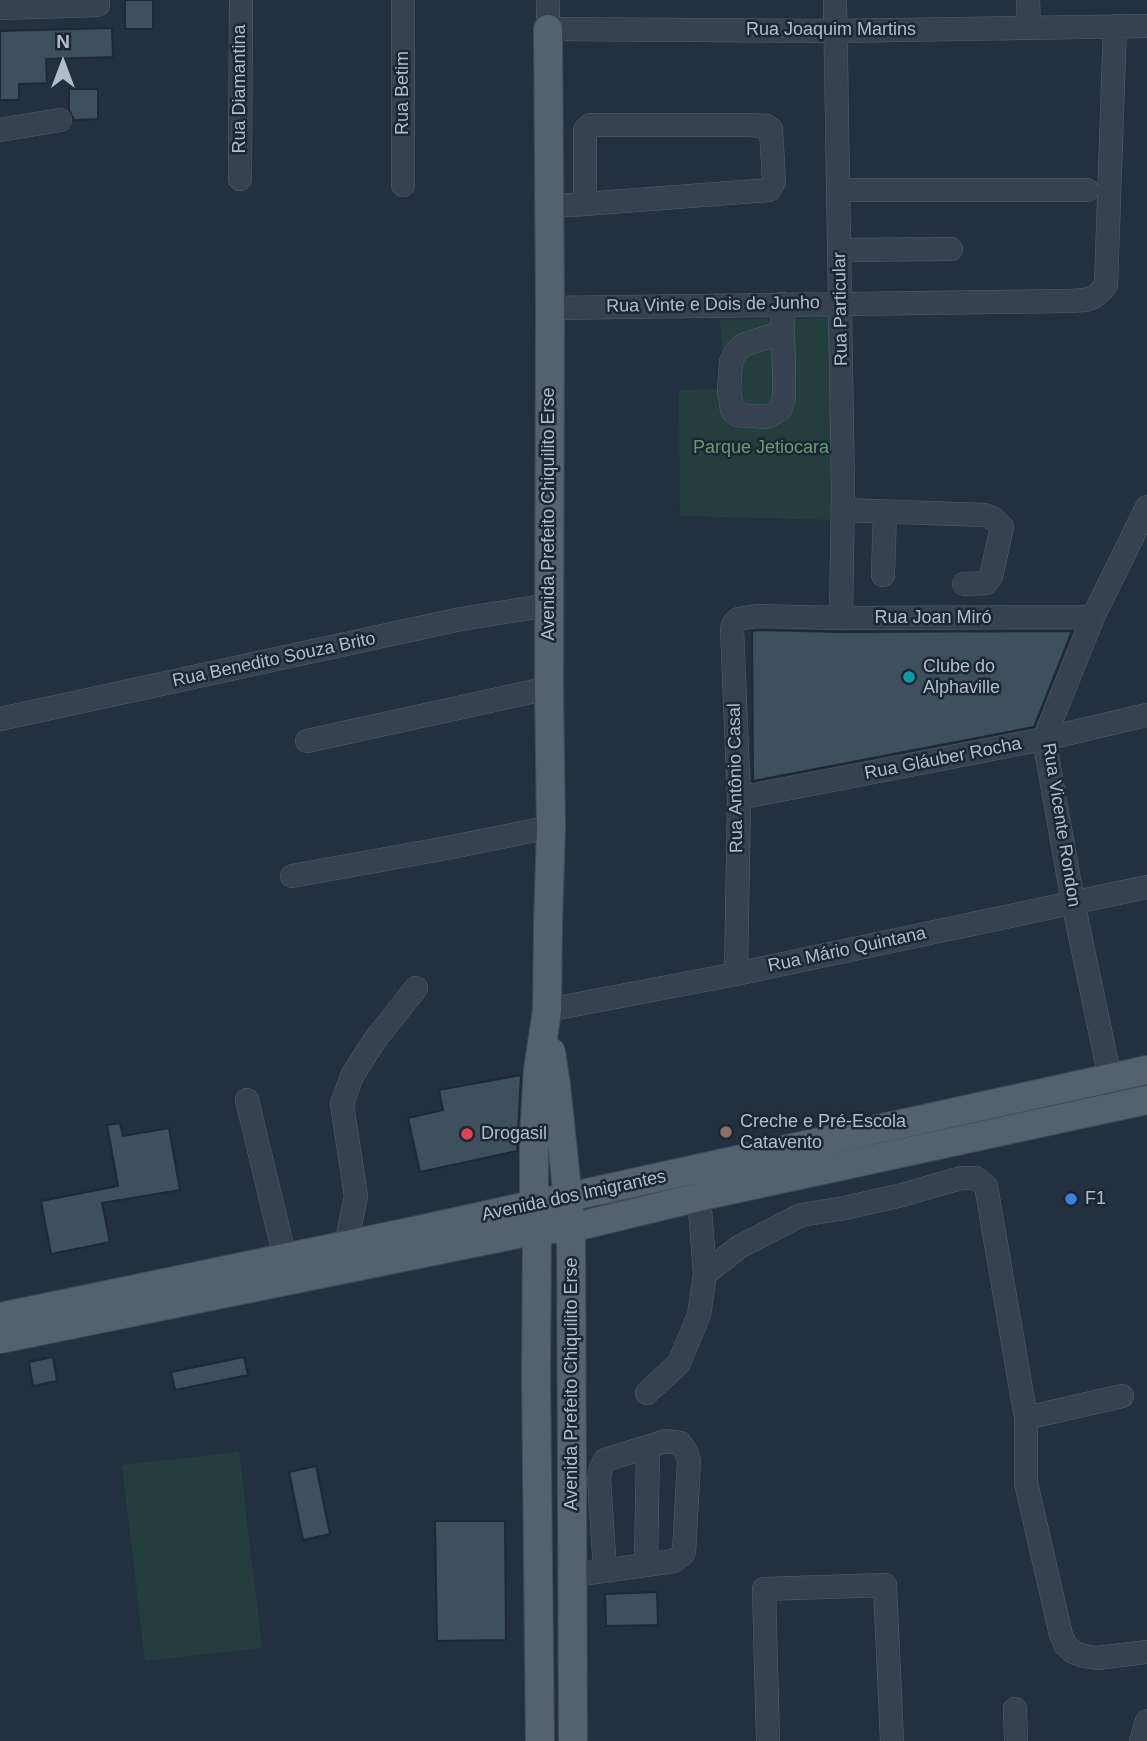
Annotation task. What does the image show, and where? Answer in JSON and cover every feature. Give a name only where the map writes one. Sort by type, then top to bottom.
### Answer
[{"type":"main road","name":"Avenida Prefeito Chiquilito Erse","points":[[540,1741],[534,1135],[539,1060],[546,1019],[551,827],[548,29]]},
{"type":"main road","name":"Avenida Prefeito Chiquilito Erse","points":[[546,1019],[554,1065],[571,1228],[573,1741]]},
{"type":"main road","name":"Avenida dos Imigrantes","points":[[0,1339],[289,1269],[535,1217],[568,1197],[1147,1070]]},
{"type":"main road","name":"Avenida dos Imigrantes","points":[[0,1317],[289,1269],[346,1245],[535,1217],[571,1228],[699,1197],[1147,1100]]},
{"type":"main road","points":[[1000,1102],[1006,1131]]},
{"type":"street","name":"Rua Diamantina","points":[[240,0],[240,179]]},
{"type":"street","name":"Rua Betim","points":[[403,0],[403,185]]},
{"type":"street","name":"Avenida Prefeito Chiquilito Erse","points":[[548,0],[548,29]]},
{"type":"street","name":"Rua Particular","points":[[835,0],[841,303],[841,618]]},
{"type":"street","points":[[1028,0],[1028,28]]},
{"type":"street","points":[[0,8],[98,2]]},
{"type":"street","name":"Rua Vinte e Dois de Junho","points":[[550,308],[1043,301],[1085,300],[1094,297],[1106,285],[1115,26]]},
{"type":"street","name":"Rua Joaquim Martins","points":[[548,29],[835,31],[1147,26]]},
{"type":"street","points":[[0,130],[60,120]]},
{"type":"street","points":[[550,206],[585,204],[769,190],[774,182],[771,129],[767,126],[748,125],[590,125],[585,130],[585,204]]},
{"type":"street","points":[[839,190],[1087,190]]},
{"type":"street","points":[[840,250],[951,248]]},
{"type":"street","points":[[782,304],[783,332]]},
{"type":"street","name":"Rua Vicente Rondon","points":[[1110,1078],[1073,902],[1044,739],[1093,617],[1146,509]]},
{"type":"street","points":[[843,510],[985,515],[994,519],[1002,527],[991,576],[986,583],[964,584]]},
{"type":"street","points":[[883,575],[886,512]]},
{"type":"street","name":"Rua Benedito Souza Brito","points":[[0,719],[461,619],[549,605]]},
{"type":"street","name":"Rua Joan Miró","points":[[772,617],[1093,617]]},
{"type":"street","name":"Rua Antônio Casal","points":[[736,974],[739,798],[732,629],[738,619],[772,617]]},
{"type":"street","points":[[307,741],[549,688]]},
{"type":"street","name":"Rua Gláuber Rocha","points":[[739,798],[1044,739],[1147,715]]},
{"type":"street","points":[[292,876],[551,827]]},
{"type":"street","name":"Rua Mário Quintana","points":[[546,1019],[736,974],[1147,887]]},
{"type":"street","points":[[346,1245],[356,1196],[342,1104],[352,1076],[374,1041],[416,988]]},
{"type":"street","points":[[247,1100],[289,1269]]},
{"type":"street","points":[[705,1274],[739,1247],[801,1215],[845,1208],[961,1178],[976,1178],[986,1186],[1026,1418],[1026,1483],[1060,1635],[1066,1646],[1084,1656],[1097,1658],[1147,1651]]},
{"type":"street","points":[[647,1393],[679,1363],[699,1315],[705,1274],[699,1197]]},
{"type":"street","points":[[1026,1418],[1122,1396]]},
{"type":"street","points":[[573,1575],[674,1561],[684,1552],[689,1461],[680,1443],[666,1441],[605,1460],[599,1478],[604,1570]]},
{"type":"street","points":[[646,1565],[648,1447]]},
{"type":"street","points":[[768,1741],[764,1589],[886,1586],[892,1741]]},
{"type":"street","points":[[1014,1709],[1016,1741]]},
{"type":"street","points":[[1142,1741],[1147,1721]]},
{"type":"green space","name":"Parque Jetiocara","points":[[831,317],[834,520],[680,516],[679,390],[724,389],[720,320]]},
{"type":"green space","points":[[239,1452],[262,1648],[145,1661],[122,1465]]},
{"type":"building","points":[[125,0],[153,0],[153,29],[125,29]]},
{"type":"building","points":[[112,28],[113,57],[46,59],[47,83],[19,84],[19,100],[0,100],[0,31]]},
{"type":"building","points":[[69,89],[98,89],[98,119],[74,120],[69,110]]},
{"type":"building","name":"Clube do Alphaville","points":[[752,631],[1072,631],[1034,727],[753,781]]},
{"type":"building","name":"Drogasil","points":[[521,1075],[517,1151],[420,1172],[408,1118],[443,1110],[439,1090]]},
{"type":"building","points":[[120,1123],[123,1136],[169,1128],[180,1190],[102,1203],[110,1242],[51,1254],[41,1201],[118,1186],[107,1125]]},
{"type":"building","points":[[53,1357],[57,1381],[33,1386],[29,1362]]},
{"type":"building","points":[[244,1357],[248,1375],[175,1390],[171,1372]]},
{"type":"building","points":[[316,1466],[330,1534],[303,1540],[289,1472]]},
{"type":"building","points":[[435,1521],[505,1521],[506,1640],[437,1641]]},
{"type":"building","points":[[657,1592],[658,1625],[606,1626],[605,1594]]},
{"type":"place","name":"Clube do Alphaville","points":[[909,677]]},
{"type":"place","name":"Creche e Pré-Escola Catavento","points":[[726,1132]]},
{"type":"place","name":"Drogasil","points":[[467,1134]]},
{"type":"place","name":"F1","points":[[1071,1199]]}]
